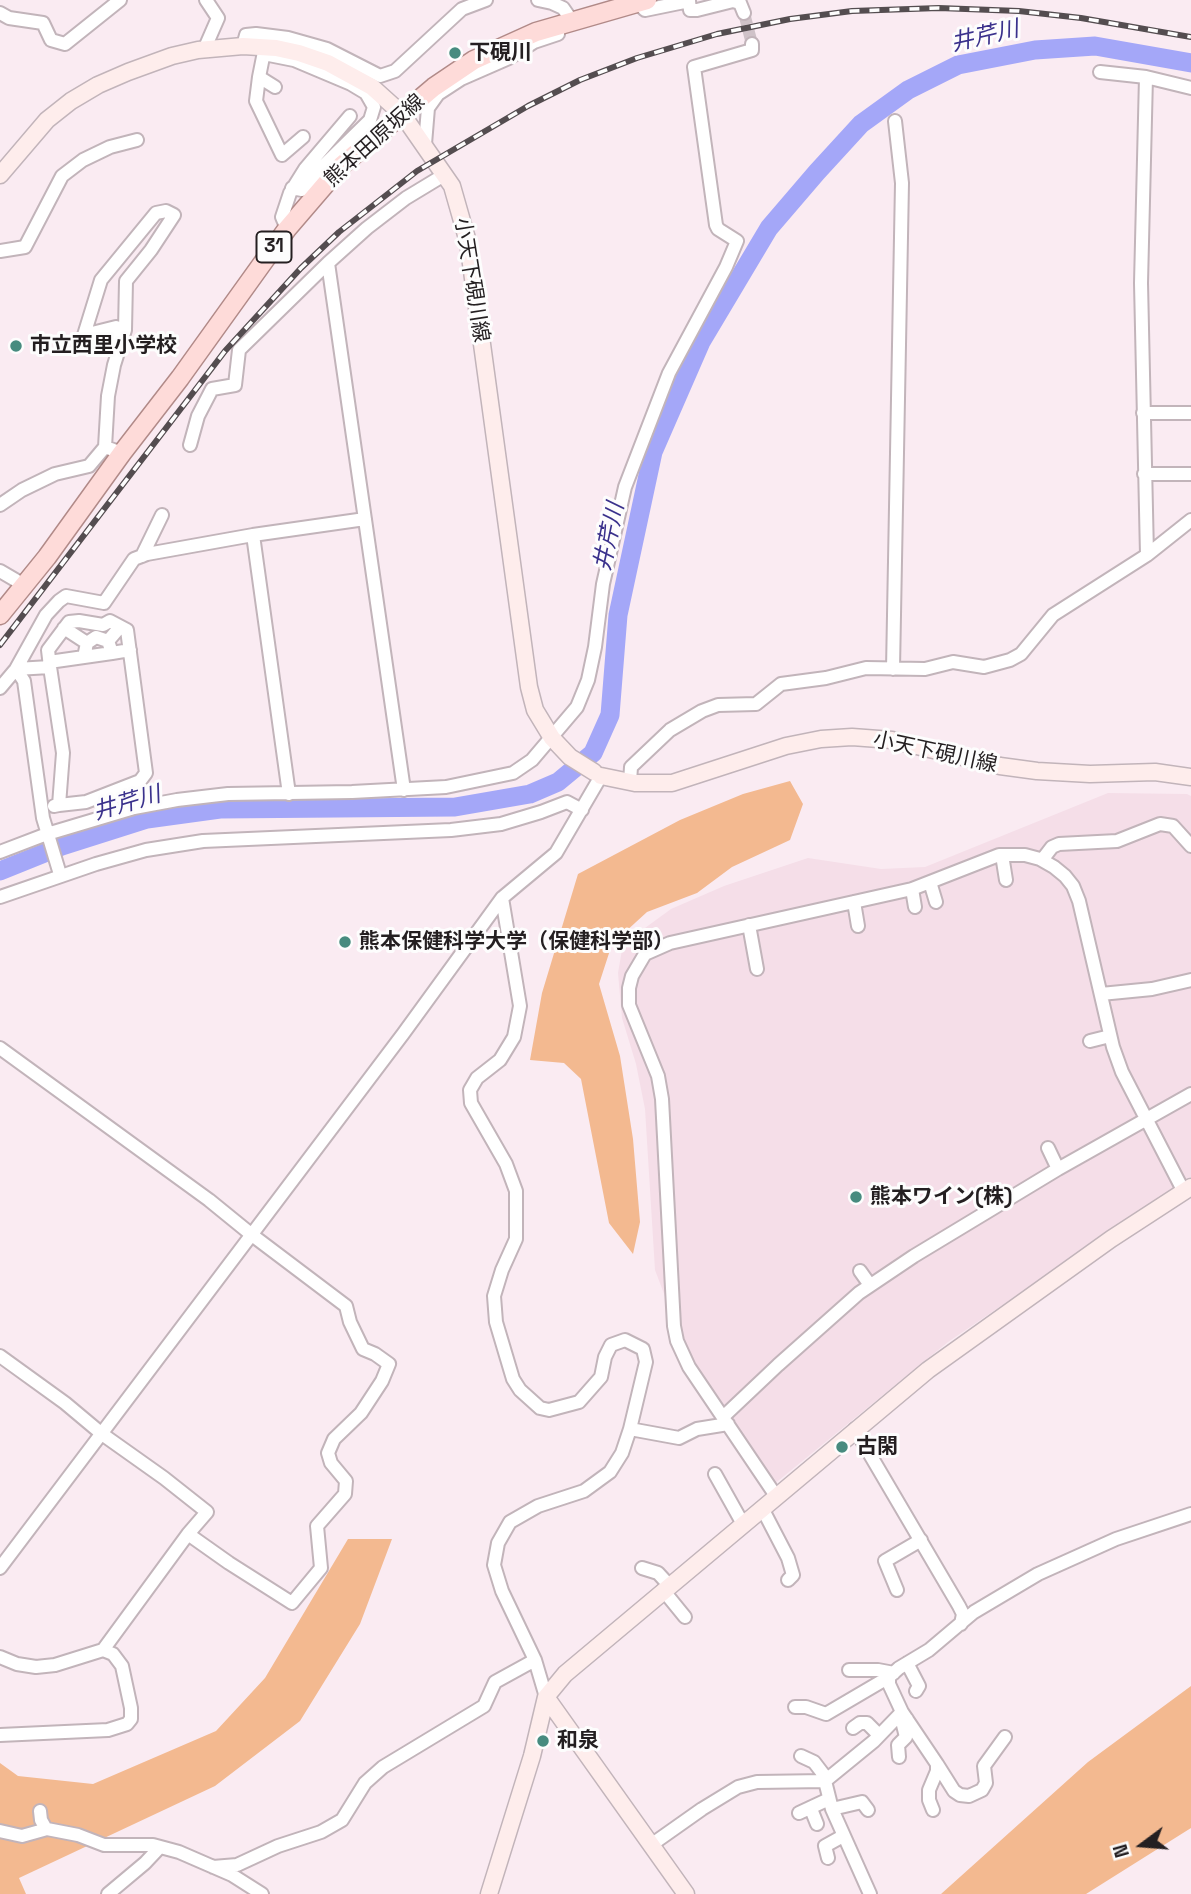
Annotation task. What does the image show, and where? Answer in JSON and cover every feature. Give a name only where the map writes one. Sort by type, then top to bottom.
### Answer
[{"type":"main road","name":"熊本田原坂線","points":[[0,615],[180,378],[287,229],[342,165],[402,114],[474,60],[536,32],[643,4]]},
{"type":"main road","name":"小天下硯川線","points":[[0,175],[47,120],[97,85],[173,56],[204,50],[243,46],[299,53],[328,63],[372,87],[402,114],[452,186],[468,242],[529,687],[535,710],[554,740],[570,757],[594,772],[629,782],[672,783],[786,746],[821,739],[852,737],[892,740],[1000,766],[1037,771],[1090,774],[1156,772],[1191,777]]},
{"type":"main road","points":[[489,1894],[547,1697],[579,1660],[928,1370],[1111,1239],[1189,1195]]},
{"type":"main road","points":[[547,1697],[686,1894]]},
{"type":"street","points":[[0,13],[9,18],[43,23],[51,40],[65,44],[121,0]]},
{"type":"street","points":[[204,50],[218,18],[206,0]]},
{"type":"street","points":[[243,46],[247,36],[256,34],[288,38],[327,49],[380,76],[395,71],[462,9],[486,0]]},
{"type":"street","points":[[538,0],[563,8],[572,21]]},
{"type":"street","points":[[425,145],[428,108],[438,94],[461,79],[509,58],[534,43],[643,4],[689,1],[690,9],[697,10],[733,1],[740,3],[744,13]]},
{"type":"street","points":[[0,852],[134,808],[177,800],[229,794],[446,787],[513,773],[554,740],[577,707],[588,680],[603,584],[625,487],[637,452],[669,373],[726,267],[737,241],[716,225],[694,66],[752,50],[752,44]]},
{"type":"street","points":[[292,188],[302,190],[370,120],[374,107],[366,93],[351,84],[264,50],[256,101],[282,155],[303,138]]},
{"type":"street","points":[[1100,72],[1146,77],[1191,88]]},
{"type":"street","points":[[1146,77],[1141,283],[1147,555]]},
{"type":"street","points":[[259,78],[275,87]]},
{"type":"street","points":[[287,229],[282,217],[292,188],[350,116]]},
{"type":"street","points":[[893,669],[902,195],[895,121]]},
{"type":"street","points":[[0,251],[25,247],[62,176],[83,160],[110,147],[137,140]]},
{"type":"street","points":[[190,445],[198,416],[212,389],[235,385],[239,350],[328,262],[367,228],[405,198],[444,175]]},
{"type":"street","points":[[0,505],[22,490],[55,474],[89,466],[105,447],[108,396],[125,330],[126,281],[167,228],[174,215],[166,211],[156,214],[101,280],[84,335],[117,327],[121,344]]},
{"type":"street","points":[[328,262],[404,790]]},
{"type":"street","points":[[1143,413],[1191,414]]},
{"type":"street","points":[[105,447],[122,453]]},
{"type":"street","points":[[1144,474],[1191,474]]},
{"type":"street","points":[[142,556],[162,515]]},
{"type":"street","points":[[0,688],[16,669],[46,615],[59,601],[66,597],[104,603],[134,559],[253,535],[365,519]]},
{"type":"street","points":[[629,782],[631,766],[670,730],[718,705],[756,704],[781,684],[826,678],[866,668],[925,669],[953,662],[984,667],[1010,660],[1021,654],[1053,615],[1147,555],[1191,520]]},
{"type":"street","points":[[253,535],[289,794]]},
{"type":"street","points":[[0,571],[24,585]]},
{"type":"street","points":[[41,808],[86,802],[140,781],[146,773],[127,630],[110,621],[103,625],[69,622],[48,650],[63,753],[59,805]]},
{"type":"street","points":[[16,669],[84,657],[110,647],[120,626]]},
{"type":"street","points":[[64,628],[87,643]]},
{"type":"street","points":[[84,657],[87,643],[96,637],[110,647],[130,650]]},
{"type":"street","points":[[16,669],[24,681],[41,808],[59,870]]},
{"type":"street","points":[[0,1568],[502,898],[556,853],[582,810],[594,772]]},
{"type":"street","points":[[0,897],[96,863],[146,850],[203,841],[451,830],[501,824],[567,802],[582,810]]},
{"type":"street","points":[[1042,860],[1052,847],[1059,844],[1117,841],[1160,824],[1173,826],[1191,846]]},
{"type":"street","points":[[1002,855],[1006,880]]},
{"type":"street","points":[[776,1496],[689,1367],[677,1341],[662,1099],[658,1076],[629,1005],[629,988],[637,965],[645,954],[657,947],[912,889],[1002,855],[1026,855],[1042,860],[1055,867],[1073,886],[1079,901],[1082,942],[1101,994],[1110,1036],[1122,1072],[1189,1195]]},
{"type":"street","points":[[930,882],[936,902]]},
{"type":"street","points":[[912,889],[915,907]]},
{"type":"street","points":[[502,898],[520,1006],[514,1037],[500,1060],[477,1078],[471,1090],[471,1103],[506,1164],[516,1191],[516,1239],[494,1296],[496,1322],[513,1379],[520,1390],[540,1408],[549,1410],[579,1402],[601,1377],[605,1357],[611,1345],[625,1340],[643,1349],[646,1362],[630,1429],[622,1453],[610,1472],[584,1490],[538,1506],[510,1522],[498,1543],[494,1565],[502,1591],[535,1660],[547,1697]]},
{"type":"street","points":[[854,902],[858,926]]},
{"type":"street","points":[[749,926],[757,969]]},
{"type":"street","points":[[1101,994],[1152,989],[1191,979]]},
{"type":"street","points":[[1090,1041],[1110,1036]]},
{"type":"street","points":[[0,1048],[209,1200],[346,1306],[349,1322],[363,1349],[389,1364],[382,1381],[361,1413],[334,1439],[328,1453],[331,1463],[346,1481],[345,1494],[317,1526],[321,1567],[292,1603],[188,1534]]},
{"type":"street","points":[[630,1429],[679,1438],[697,1429],[726,1421],[778,1365],[874,1278],[914,1256],[1004,1194],[1058,1169],[1092,1141],[1146,1118],[1191,1094]]},
{"type":"street","points":[[1048,1149],[1058,1169]]},
{"type":"street","points":[[860,1271],[874,1278]]},
{"type":"street","points":[[0,1356],[207,1512],[103,1650],[55,1665],[36,1667],[17,1664],[0,1657]]},
{"type":"street","points":[[855,1429],[963,1614],[961,1624]]},
{"type":"street","points":[[715,1474],[743,1524]]},
{"type":"street","points":[[762,1508],[788,1558],[793,1575],[788,1580]]},
{"type":"street","points":[[795,1707],[806,1707],[826,1714],[929,1650],[974,1612],[1006,1592],[1052,1567],[1116,1539],[1191,1514]]},
{"type":"street","points":[[897,1590],[884,1561],[921,1540]]},
{"type":"street","points":[[642,1568],[658,1573],[685,1617]]},
{"type":"street","points":[[0,1735],[108,1730],[127,1724],[131,1719],[131,1708],[122,1667],[113,1654],[103,1650]]},
{"type":"street","points":[[213,1867],[237,1866],[278,1846],[321,1832],[342,1820],[365,1783],[383,1767],[485,1706],[495,1682],[535,1660]]},
{"type":"street","points":[[907,1663],[919,1686],[916,1690]]},
{"type":"street","points":[[849,1670],[878,1670],[892,1675]]},
{"type":"street","points":[[892,1675],[889,1684],[904,1716],[954,1791],[960,1795],[970,1796],[982,1790],[986,1783],[984,1766],[1005,1737]]},
{"type":"street","points":[[651,1846],[738,1787],[757,1782],[826,1780],[904,1716]]},
{"type":"street","points":[[899,1757],[898,1745],[906,1737],[904,1716]]},
{"type":"street","points":[[853,1728],[860,1723],[867,1723],[879,1735]]},
{"type":"street","points":[[801,1756],[814,1762],[826,1780],[830,1804],[870,1894]]},
{"type":"street","points":[[933,1810],[929,1790],[937,1764]]},
{"type":"street","points":[[817,1824],[805,1811],[830,1804],[862,1802],[868,1810]]},
{"type":"street","points":[[40,1811],[46,1829]]},
{"type":"street","points":[[0,1830],[22,1836],[46,1829],[78,1835],[104,1844],[160,1847],[179,1852],[232,1875],[262,1894]]},
{"type":"street","points":[[828,1858],[825,1846],[843,1836]]},
{"type":"street","points":[[108,1894],[160,1847]]},
{"type":"shaded area","points":[[790,781],[803,804],[790,840],[732,867],[697,893],[647,912],[612,944],[599,984],[620,1056],[633,1139],[640,1222],[633,1254],[609,1223],[581,1079],[564,1063],[530,1060],[542,993],[578,874],[680,820],[743,794]]},
{"type":"shaded area","points":[[1108,793],[1191,796],[1191,1177],[948,1342],[773,1485],[687,1354],[655,1270],[645,1109],[636,1064],[622,1018],[618,973],[623,944],[671,909],[724,886],[808,858],[881,869],[925,867]]},
{"type":"shaded area","points":[[348,1539],[392,1539],[360,1624],[300,1721],[215,1786],[19,1878],[26,1894],[0,1894],[0,1763],[18,1776],[93,1784],[216,1731],[265,1678]]},
{"type":"shaded area","points":[[1191,1686],[1191,1828],[1086,1894],[941,1894],[1088,1762]]},
{"type":"waterway","name":"井芹川","points":[[0,871],[62,846],[147,819],[220,809],[455,807],[530,794],[558,782],[593,753],[610,715],[618,615],[653,452],[701,342],[769,228],[817,172],[861,124],[908,90],[958,65],[1035,50],[1095,46],[1191,63]]},
{"type":"tunnel","points":[[744,13],[752,44]]},
{"type":"railway","points":[[0,645],[225,351],[301,268],[339,232],[417,171],[528,106],[580,80],[637,58],[717,34],[790,19],[852,11],[939,8],[1019,11],[1081,18],[1191,37]]},
{"type":"place","name":"下硯川","points":[[455,53]]},
{"type":"place","name":"市立西里小学校","points":[[16,346]]},
{"type":"place","name":"熊本保健科学大学（保健科学部）","points":[[345,942]]},
{"type":"place","name":"熊本ワイン(株)","points":[[856,1197]]},
{"type":"place","name":"古閑","points":[[842,1447]]},
{"type":"place","name":"和泉","points":[[543,1741]]}]
